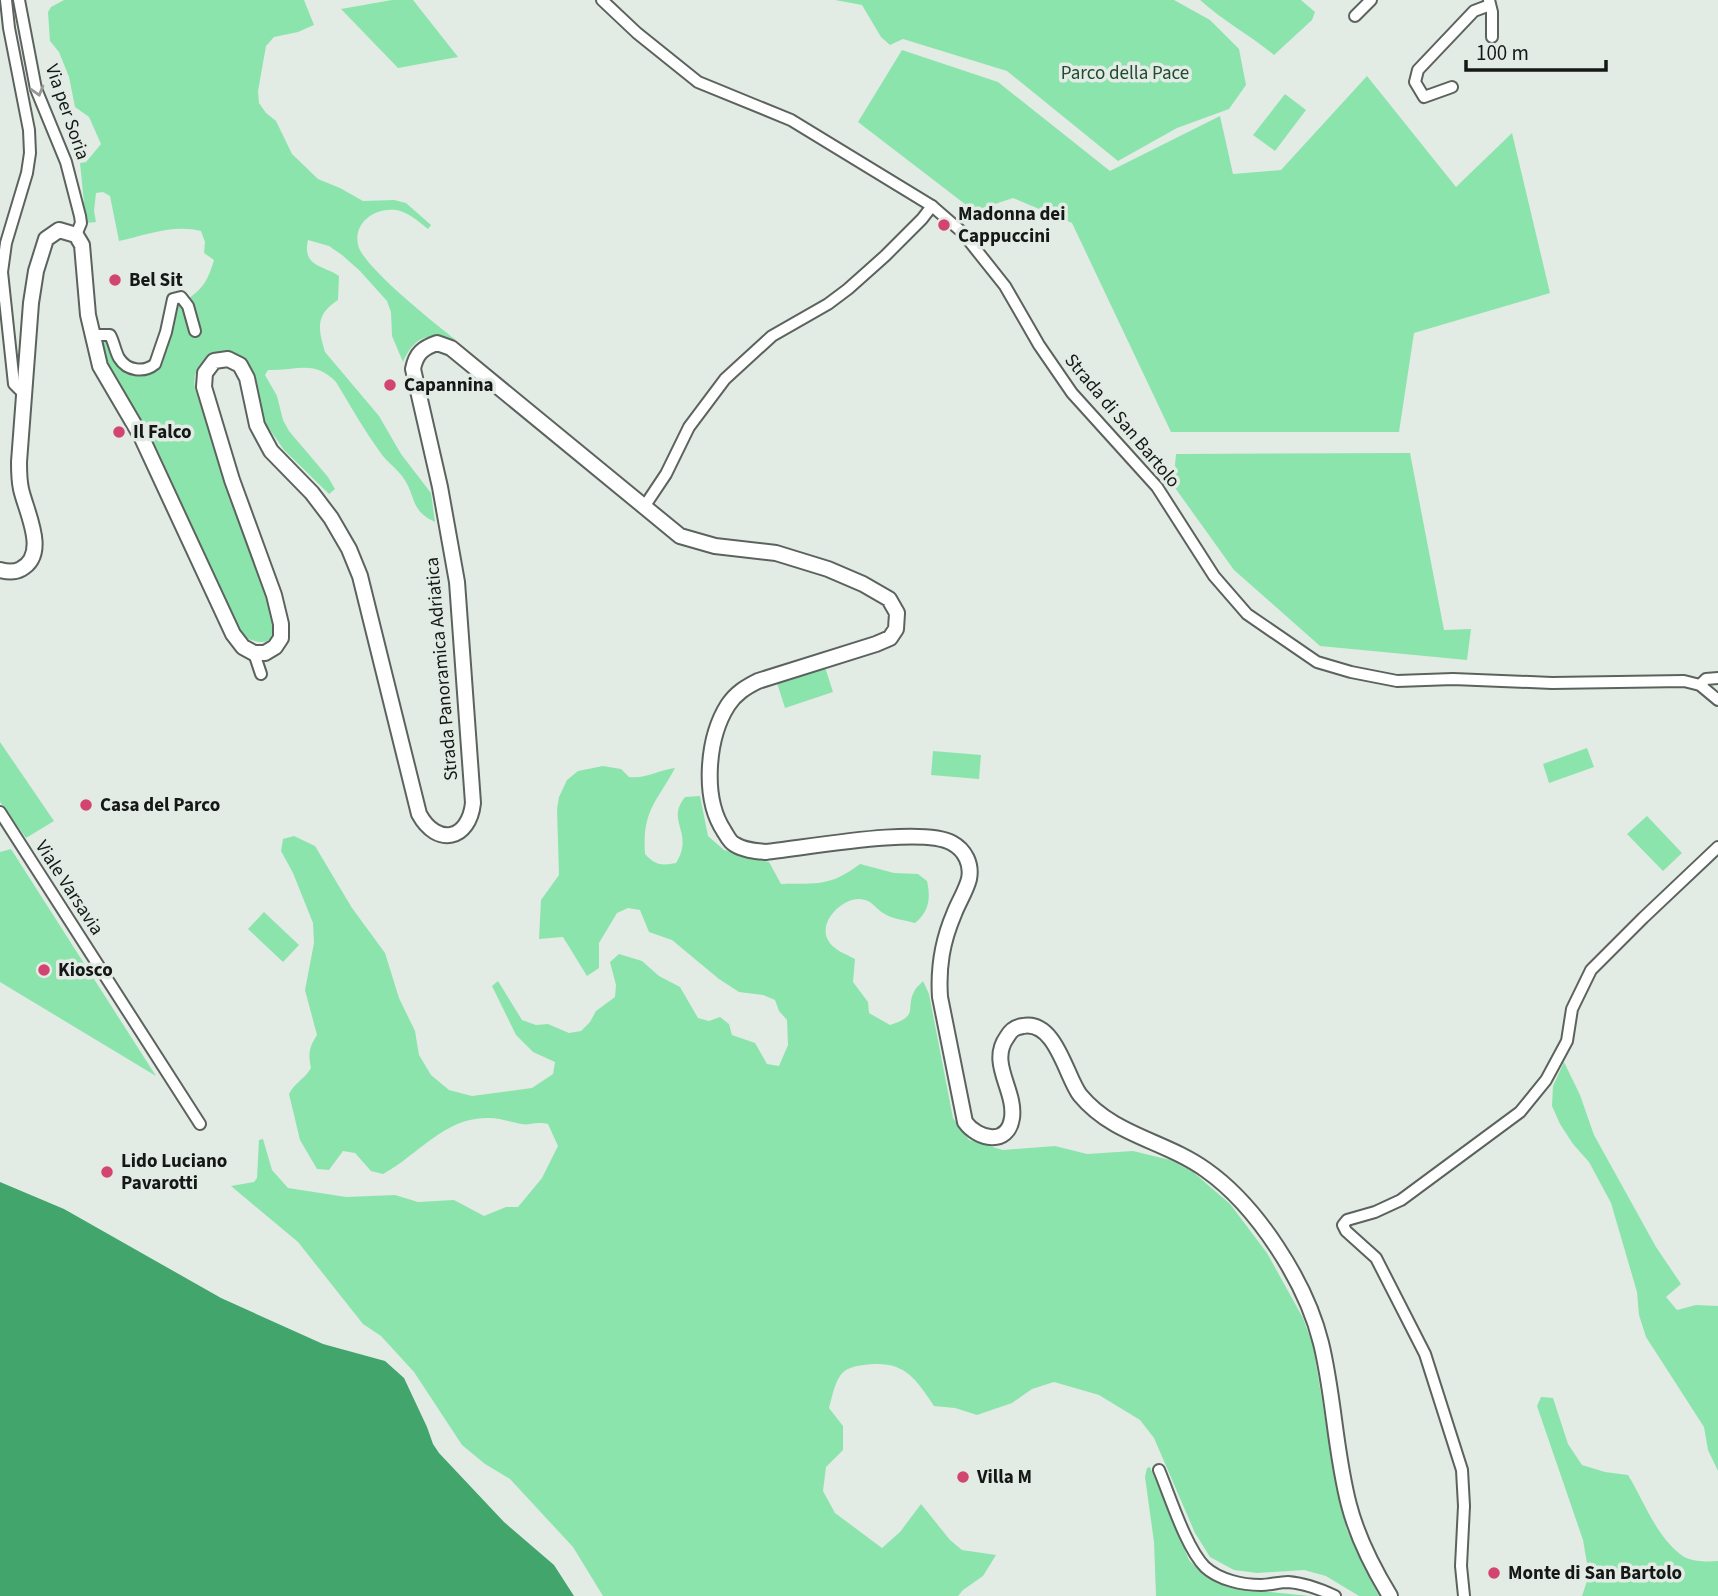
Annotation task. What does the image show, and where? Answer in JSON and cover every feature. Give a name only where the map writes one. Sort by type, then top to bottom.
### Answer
[{"type":"street","points":[[6,0],[29,130],[30,153],[27,173],[6,243],[2,272],[14,384],[25,395]]},
{"type":"street","name":"Via per Soria","points":[[19,0],[36,89],[66,162],[80,216],[80,228],[76,235]]},
{"type":"street","name":"Strada di San Bartolo","points":[[602,0],[698,82],[791,120],[932,206],[962,232],[1005,286],[1065,384],[1157,487],[1214,576],[1247,614],[1317,662],[1397,681],[1684,681],[1700,685]]},
{"type":"street","points":[[1355,16],[1371,0]]},
{"type":"street","points":[[1452,87],[1424,97],[1415,82],[1418,70],[1474,11],[1490,3],[1492,37]]},
{"type":"street","points":[[644,507],[666,474],[689,427],[725,379],[772,336],[837,299],[885,256],[932,206]]},
{"type":"street","points":[[0,570],[18,572],[27,565],[33,554],[35,538],[20,486],[19,462],[31,303],[41,248],[46,239],[58,230],[68,231],[76,235],[82,245],[91,335],[100,366],[141,436],[233,634],[243,647],[254,653],[261,674]]},
{"type":"street","points":[[91,335],[110,335],[120,359],[135,370],[142,370],[155,364],[173,299],[181,297],[188,306],[195,331]]},
{"type":"street","name":"Strada Panoramica Adriatica","points":[[254,653],[265,653],[275,647],[281,638],[281,624],[274,595],[232,480],[204,387],[205,373],[214,361],[228,359],[240,365],[247,378],[257,425],[271,451],[312,492],[349,549],[360,576],[419,814],[426,826],[438,834],[452,835],[462,830],[472,816],[473,803],[457,582],[440,486],[413,369],[422,349],[437,343],[451,348],[680,536],[715,547],[776,553],[828,569],[889,599],[897,613],[896,629],[890,638],[758,681],[742,689],[729,704],[719,725],[712,751],[713,806],[719,824],[733,844],[757,852],[900,836],[934,837],[951,842],[963,850],[969,864],[969,879],[942,947],[939,976],[940,998],[965,1122],[972,1132],[986,1138],[999,1136],[1008,1129],[1012,1118],[1000,1065],[1000,1046],[1012,1029],[1027,1025],[1042,1031],[1052,1041],[1078,1092],[1100,1116],[1122,1129],[1182,1155],[1206,1170],[1233,1193],[1262,1227],[1283,1258],[1315,1320],[1328,1374],[1349,1505],[1367,1552],[1390,1596]]},
{"type":"street","points":[[1718,678],[1706,678],[1700,685],[1718,700]]},
{"type":"street","name":"Viale Varsavia","points":[[0,812],[200,1124]]},
{"type":"street","points":[[1464,1596],[1461,1566],[1464,1506],[1462,1470],[1425,1354],[1376,1258],[1346,1231],[1343,1225],[1347,1220],[1375,1212],[1401,1200],[1520,1112],[1546,1080],[1567,1041],[1572,1009],[1591,970],[1718,847]]},
{"type":"street","points":[[1159,1469],[1194,1553],[1206,1569],[1241,1583],[1261,1585],[1288,1582],[1318,1588],[1335,1596]]},
{"type":"green space","points":[[64,0],[304,0],[314,25],[298,32],[274,37],[266,46],[258,91],[259,103],[276,121],[292,154],[318,179],[363,201],[394,200],[406,203],[431,225],[428,229],[405,213],[387,210],[379,211],[366,219],[358,232],[359,248],[365,258],[403,296],[456,340],[424,338],[413,346],[403,362],[392,336],[391,312],[387,301],[360,271],[329,246],[308,240],[307,249],[315,264],[339,276],[338,300],[325,311],[320,323],[325,352],[379,416],[401,454],[431,493],[435,522],[421,513],[407,483],[380,452],[336,382],[328,375],[312,368],[304,368],[268,370],[265,375],[277,396],[283,420],[289,431],[335,489],[329,494],[284,450],[263,420],[259,400],[228,352],[210,355],[196,371],[195,389],[275,617],[274,635],[267,641],[251,640],[242,636],[103,364],[96,338],[106,340],[118,363],[140,374],[156,370],[168,340],[174,310],[203,284],[214,260],[204,253],[205,242],[201,231],[191,229],[149,233],[119,241],[110,196],[103,192],[96,193],[96,222],[86,223],[80,163],[86,162],[101,144],[89,117],[75,107],[69,77],[59,52],[50,41],[48,12],[51,7]]},
{"type":"green space","points":[[392,0],[413,0],[458,57],[398,68],[341,9]]},
{"type":"green space","name":"Parco della Pace","points":[[835,0],[1174,0],[1210,20],[1239,49],[1246,85],[1229,109],[1177,128],[1118,161],[1007,71],[903,39],[890,45],[881,37],[862,5]]},
{"type":"green space","points":[[1200,0],[1301,0],[1315,12],[1312,20],[1274,55]]},
{"type":"green space","points":[[902,50],[998,82],[1110,171],[1220,116],[1233,174],[1281,170],[1367,76],[1456,187],[1512,133],[1550,293],[1414,333],[1399,432],[1171,432],[1072,223],[1013,198],[974,211],[858,122]]},
{"type":"green space","points":[[1285,94],[1306,110],[1275,151],[1253,135]]},
{"type":"green space","points":[[1410,453],[1444,630],[1471,629],[1467,660],[1320,646],[1234,570],[1173,485],[1176,454]]},
{"type":"green space","points":[[825,667],[833,692],[785,708],[777,683]]},
{"type":"green space","points":[[0,742],[54,821],[26,838],[0,802]]},
{"type":"green space","points":[[1587,748],[1594,767],[1549,783],[1543,764]]},
{"type":"green space","points":[[933,751],[981,755],[979,779],[931,775]]},
{"type":"green space","points":[[603,766],[621,769],[629,777],[647,776],[675,768],[652,807],[646,827],[645,854],[659,864],[676,863],[683,843],[678,821],[680,806],[685,797],[700,796],[708,836],[724,850],[769,862],[781,884],[831,880],[860,864],[894,873],[918,874],[927,881],[928,904],[915,923],[887,915],[860,899],[846,902],[834,912],[826,926],[826,933],[833,946],[855,959],[853,982],[868,1002],[869,1013],[890,1025],[909,1015],[912,997],[923,981],[929,994],[953,1118],[969,1140],[1003,1150],[1055,1146],[1087,1154],[1133,1151],[1170,1160],[1193,1172],[1230,1204],[1267,1253],[1303,1318],[1313,1346],[1337,1490],[1347,1530],[1379,1596],[1359,1596],[1326,1576],[1304,1570],[1257,1573],[1234,1570],[1210,1557],[1195,1533],[1154,1438],[1140,1420],[1099,1395],[1054,1382],[1032,1389],[1012,1403],[977,1415],[955,1408],[934,1406],[906,1372],[889,1365],[877,1364],[847,1369],[836,1383],[829,1408],[843,1426],[843,1450],[826,1467],[823,1491],[835,1513],[882,1548],[900,1532],[921,1504],[950,1540],[962,1550],[996,1555],[983,1576],[958,1596],[603,1596],[573,1547],[510,1479],[485,1464],[462,1445],[414,1372],[381,1336],[363,1324],[298,1242],[231,1186],[254,1182],[257,1178],[259,1140],[263,1139],[272,1170],[288,1188],[346,1197],[395,1195],[418,1202],[454,1200],[484,1216],[506,1207],[518,1207],[542,1178],[558,1146],[548,1124],[524,1124],[492,1118],[473,1119],[445,1130],[383,1174],[371,1171],[355,1153],[343,1151],[329,1170],[317,1169],[300,1140],[289,1094],[311,1068],[310,1051],[317,1035],[305,990],[314,943],[313,923],[281,851],[283,839],[294,836],[315,846],[352,908],[385,953],[399,998],[415,1031],[419,1055],[431,1075],[449,1090],[472,1096],[532,1088],[553,1074],[555,1062],[533,1052],[516,1035],[492,986],[498,981],[522,1020],[536,1025],[548,1024],[569,1033],[581,1031],[596,1011],[615,997],[616,985],[610,962],[619,954],[642,961],[659,976],[680,987],[698,1018],[709,1021],[720,1017],[729,1024],[732,1035],[755,1043],[767,1064],[779,1066],[788,1045],[787,1020],[779,1011],[775,1000],[763,995],[739,992],[719,979],[672,940],[649,932],[640,910],[628,908],[617,913],[599,943],[599,968],[587,976],[563,937],[539,939],[541,900],[559,875],[559,797],[567,780],[578,771]]},
{"type":"green space","points":[[1647,816],[1682,853],[1663,871],[1627,834]]},
{"type":"green space","points":[[11,849],[156,1076],[0,982],[0,852]]},
{"type":"green space","points":[[264,912],[299,945],[283,962],[248,929]]},
{"type":"green space","points":[[1564,1062],[1580,1095],[1594,1135],[1656,1247],[1681,1284],[1666,1297],[1677,1310],[1696,1305],[1718,1306],[1718,1471],[1708,1450],[1704,1427],[1646,1337],[1639,1315],[1637,1292],[1611,1203],[1589,1162],[1560,1124],[1552,1106],[1553,1086]]},
{"type":"green space","points":[[1541,1397],[1553,1398],[1568,1444],[1582,1465],[1628,1475],[1657,1527],[1671,1546],[1688,1559],[1718,1561],[1718,1596],[1582,1596],[1589,1575],[1583,1540],[1537,1406]]},
{"type":"green space","points":[[1150,1467],[1189,1560],[1206,1577],[1248,1590],[1311,1596],[1156,1596],[1154,1542],[1145,1477],[1147,1468]]},
{"type":"shaded area","points":[[0,1182],[64,1209],[221,1298],[323,1344],[385,1361],[404,1378],[439,1453],[504,1522],[554,1565],[574,1596],[0,1596]]},
{"type":"place","name":"Madonna dei Cappuccini","points":[[944,225]]},
{"type":"place","name":"Bel Sit","points":[[115,280]]},
{"type":"place","name":"Capannina","points":[[390,385]]},
{"type":"place","name":"Il Falco","points":[[119,432]]},
{"type":"place","name":"Casa del Parco","points":[[86,805]]},
{"type":"place","name":"Kiosco","points":[[44,970]]},
{"type":"place","name":"Lido Luciano Pavarotti","points":[[107,1172]]},
{"type":"place","name":"Villa M","points":[[963,1477]]},
{"type":"place","name":"Monte di San Bartolo","points":[[1494,1573]]}]
